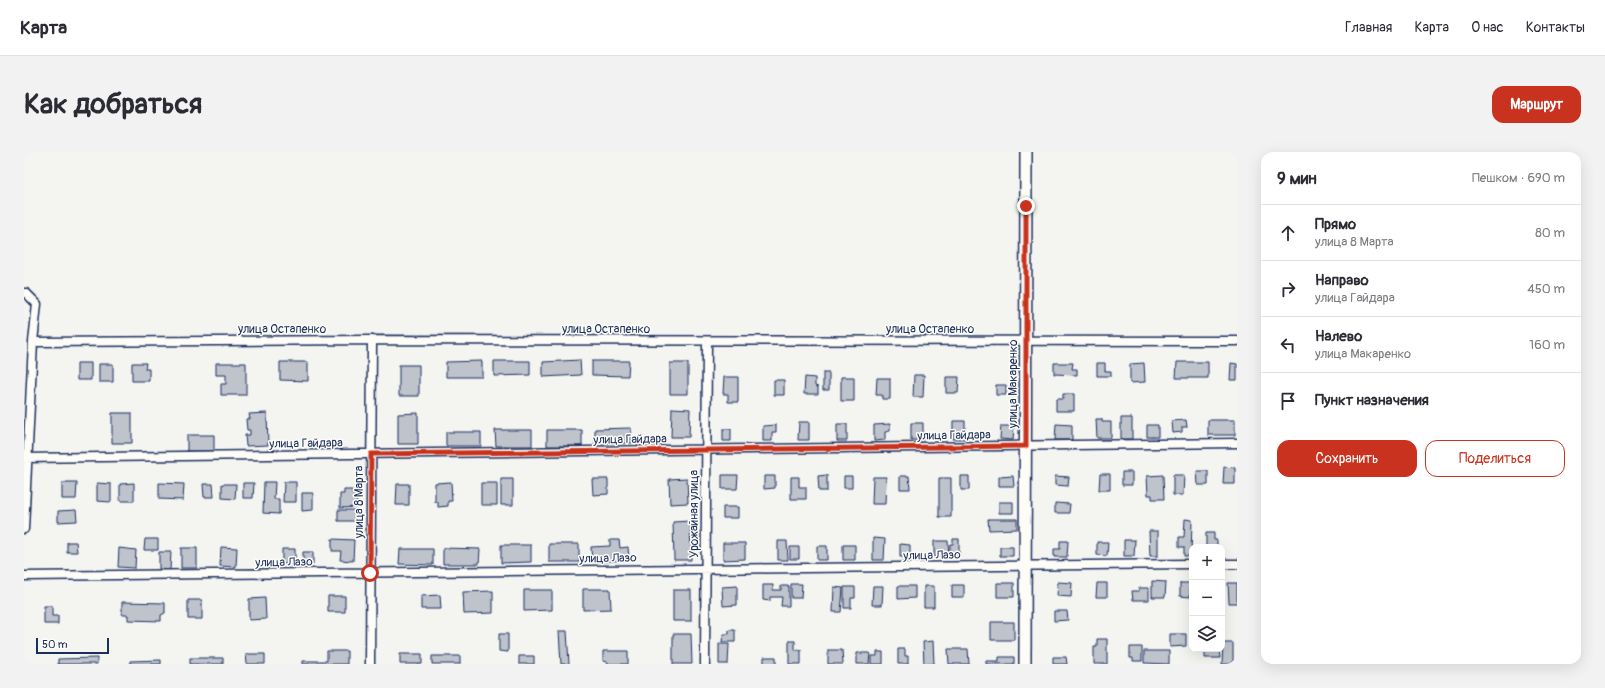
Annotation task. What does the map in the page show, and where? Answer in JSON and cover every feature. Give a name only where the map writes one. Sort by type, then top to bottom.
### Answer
[{"type":"street","name":"улица Макаренко","points":[[1025,664],[1026,152]]},
{"type":"street","points":[[24,293],[26,293],[38,304],[33,342],[26,458],[24,529]]},
{"type":"street","name":"улица Остапенко","points":[[33,342],[372,340],[1237,341]]},
{"type":"street","name":"улица 8 Марта","points":[[370,664],[372,340]]},
{"type":"street","name":"Урожайная улица","points":[[705,664],[707,341]]},
{"type":"street","name":"улица Гайдара","points":[[26,458],[1237,443]]},
{"type":"street","name":"улица Лазо","points":[[24,576],[1189,564]]},
{"type":"street","points":[[1225,564],[1237,564]]},
{"type":"building","points":[[580,360],[581,375],[543,377],[543,362]]},
{"type":"building","points":[[482,361],[482,377],[446,377],[446,362]]},
{"type":"building","points":[[494,361],[530,361],[530,375],[494,376]]},
{"type":"building","points":[[592,361],[629,361],[628,376],[592,375]]},
{"type":"building","points":[[280,362],[308,362],[308,381],[280,380]]},
{"type":"building","points":[[1177,362],[1208,362],[1208,378],[1176,378]]},
{"type":"building","points":[[77,363],[91,363],[91,380],[77,380]]},
{"type":"building","points":[[132,363],[146,363],[145,369],[149,369],[149,381],[132,381]]},
{"type":"building","points":[[216,363],[246,363],[246,395],[221,395],[221,384],[226,384],[226,375],[216,375]]},
{"type":"building","points":[[670,363],[688,363],[688,394],[670,394]]},
{"type":"building","points":[[1054,363],[1073,363],[1072,369],[1077,369],[1077,375],[1054,374]]},
{"type":"building","points":[[1097,363],[1105,363],[1105,371],[1111,371],[1111,376],[1097,376]]},
{"type":"building","points":[[1144,363],[1145,382],[1130,383],[1130,364]]},
{"type":"building","points":[[1231,363],[1237,364],[1237,380],[1230,380]]},
{"type":"building","points":[[99,364],[113,364],[113,382],[99,382]]},
{"type":"building","points":[[399,365],[419,365],[419,396],[399,396]]},
{"type":"building","points":[[823,373],[829,373],[829,390],[823,390]]},
{"type":"building","points":[[914,375],[924,375],[923,397],[913,397]]},
{"type":"building","points":[[724,377],[738,377],[738,402],[728,402],[728,394],[723,394]]},
{"type":"building","points":[[805,377],[815,378],[815,386],[818,387],[818,394],[804,394]]},
{"type":"building","points":[[841,377],[854,377],[854,401],[841,401]]},
{"type":"building","points":[[946,377],[959,377],[958,393],[946,393]]},
{"type":"building","points":[[877,378],[890,378],[890,399],[882,399],[882,395],[876,395]]},
{"type":"building","points":[[774,380],[784,380],[784,395],[774,395]]},
{"type":"building","points":[[996,385],[1006,385],[1006,395],[996,395]]},
{"type":"building","points":[[1063,394],[1074,394],[1074,411],[1056,411],[1056,399],[1063,399]]},
{"type":"building","points":[[672,408],[690,409],[689,437],[671,437]]},
{"type":"building","points":[[112,413],[132,413],[132,443],[112,443]]},
{"type":"building","points":[[267,413],[268,445],[246,446],[245,435],[250,435],[250,430],[247,430],[246,419],[250,419],[249,414]]},
{"type":"building","points":[[418,413],[418,444],[398,444],[398,414]]},
{"type":"building","points":[[1121,418],[1132,418],[1132,439],[1121,439]]},
{"type":"building","points":[[1096,419],[1102,419],[1102,422],[1111,422],[1111,438],[1097,438]]},
{"type":"building","points":[[1186,420],[1187,427],[1182,427],[1182,432],[1173,433],[1172,421]]},
{"type":"building","points":[[1208,420],[1235,420],[1235,435],[1208,435]]},
{"type":"building","points":[[953,421],[965,421],[965,439],[953,439]]},
{"type":"building","points":[[799,422],[809,422],[809,440],[798,440]]},
{"type":"building","points":[[911,423],[923,423],[923,440],[911,440]]},
{"type":"building","points":[[837,424],[847,424],[847,441],[837,441]]},
{"type":"building","points":[[890,424],[890,431],[885,432],[885,440],[874,441],[874,425]]},
{"type":"building","points":[[1056,424],[1072,425],[1072,440],[1055,440]]},
{"type":"building","points":[[776,425],[776,432],[772,432],[772,441],[763,441],[763,426]]},
{"type":"building","points":[[1147,425],[1158,425],[1158,437],[1147,437]]},
{"type":"building","points":[[1001,426],[1014,426],[1013,440],[1000,439]]},
{"type":"building","points":[[631,428],[632,443],[595,444],[595,429]]},
{"type":"building","points":[[723,429],[731,429],[731,441],[723,441]]},
{"type":"building","points":[[495,430],[532,430],[532,446],[496,446]]},
{"type":"building","points":[[547,430],[582,430],[582,446],[547,446]]},
{"type":"building","points":[[446,432],[481,432],[481,446],[446,446]]},
{"type":"building","points":[[187,435],[214,435],[214,451],[187,451]]},
{"type":"building","points":[[1224,467],[1235,468],[1235,484],[1223,484]]},
{"type":"building","points":[[1197,471],[1208,471],[1208,485],[1198,485]]},
{"type":"building","points":[[1122,472],[1132,472],[1132,485],[1122,485]]},
{"type":"building","points":[[1100,474],[1110,474],[1110,490],[1099,490]]},
{"type":"building","points":[[722,475],[738,475],[737,489],[722,489]]},
{"type":"building","points":[[827,475],[827,491],[819,491],[818,476]]},
{"type":"building","points":[[1163,475],[1164,499],[1152,499],[1152,495],[1148,495],[1147,476]]},
{"type":"building","points":[[1173,475],[1184,475],[1183,495],[1173,495]]},
{"type":"building","points":[[764,476],[775,476],[775,488],[764,489]]},
{"type":"building","points":[[844,476],[852,476],[852,488],[844,488]]},
{"type":"building","points":[[900,476],[909,476],[910,489],[900,489]]},
{"type":"building","points":[[961,476],[969,476],[969,490],[961,490]]},
{"type":"building","points":[[1013,476],[1014,486],[999,486],[999,477]]},
{"type":"building","points":[[1055,476],[1069,477],[1068,486],[1055,485]]},
{"type":"building","points":[[791,477],[799,477],[799,487],[806,487],[806,499],[791,499]]},
{"type":"building","points":[[873,477],[886,477],[885,504],[872,504]]},
{"type":"building","points":[[687,478],[688,503],[670,504],[669,479]]},
{"type":"building","points":[[939,478],[951,478],[951,517],[939,517]]},
{"type":"building","points":[[501,479],[513,479],[513,505],[501,505]]},
{"type":"building","points":[[592,479],[608,479],[608,494],[593,495]]},
{"type":"building","points":[[264,482],[275,482],[274,499],[279,499],[279,514],[263,513]]},
{"type":"building","points":[[284,482],[296,482],[296,502],[283,502]]},
{"type":"building","points":[[451,482],[452,501],[448,501],[448,506],[438,507],[438,502],[435,502],[435,483]]},
{"type":"building","points":[[62,483],[77,483],[76,499],[62,499]]},
{"type":"building","points":[[97,483],[111,484],[111,502],[97,501]]},
{"type":"building","points":[[134,483],[134,501],[120,501],[120,484]]},
{"type":"building","points":[[159,483],[184,484],[183,500],[159,499]]},
{"type":"building","points":[[243,483],[254,483],[253,498],[243,498]]},
{"type":"building","points":[[481,483],[497,483],[497,505],[481,505]]},
{"type":"building","points":[[203,484],[213,484],[214,497],[204,497]]},
{"type":"building","points":[[222,484],[236,484],[235,499],[222,498]]},
{"type":"building","points":[[397,484],[409,484],[409,505],[396,505]]},
{"type":"building","points":[[344,490],[352,490],[352,494],[357,494],[357,507],[340,508],[340,494],[344,494]]},
{"type":"building","points":[[302,493],[313,493],[313,510],[302,511]]},
{"type":"building","points":[[999,502],[1013,502],[1013,513],[999,513]]},
{"type":"building","points":[[1055,503],[1070,504],[1069,513],[1055,513]]},
{"type":"building","points":[[723,507],[738,507],[738,518],[723,518]]},
{"type":"building","points":[[76,510],[77,521],[58,522],[58,511]]},
{"type":"building","points":[[338,510],[357,510],[357,521],[338,521]]},
{"type":"building","points":[[988,519],[1017,519],[1017,529],[989,530]]},
{"type":"building","points":[[1185,519],[1192,520],[1191,544],[1189,544],[1189,556],[1184,556],[1184,547],[1179,547],[1179,537],[1184,537]]},
{"type":"building","points":[[690,521],[691,560],[674,560],[673,522]]},
{"type":"building","points":[[1149,531],[1158,531],[1158,556],[1150,556]]},
{"type":"building","points":[[1206,533],[1214,533],[1214,540],[1217,540],[1217,544],[1206,544]]},
{"type":"building","points":[[873,538],[885,539],[884,560],[873,560]]},
{"type":"building","points":[[145,539],[158,539],[158,550],[144,550]]},
{"type":"building","points":[[332,539],[354,540],[353,561],[340,560],[341,551],[332,551]]},
{"type":"building","points":[[953,539],[959,539],[959,557],[950,557],[950,544],[953,544]]},
{"type":"building","points":[[610,540],[619,540],[620,548],[628,547],[629,560],[592,562],[591,547],[610,546]]},
{"type":"building","points":[[1124,540],[1135,540],[1134,556],[1124,556]]},
{"type":"building","points":[[778,541],[787,541],[788,560],[778,560]]},
{"type":"building","points":[[934,541],[948,541],[949,557],[934,557]]},
{"type":"building","points":[[1060,541],[1068,541],[1067,557],[1054,557],[1054,549],[1060,549]]},
{"type":"building","points":[[67,542],[76,542],[77,552],[67,552]]},
{"type":"building","points":[[1097,542],[1108,542],[1107,556],[1097,555]]},
{"type":"building","points":[[723,543],[745,543],[745,559],[723,560]]},
{"type":"building","points":[[549,544],[579,544],[579,562],[549,562]]},
{"type":"building","points":[[900,544],[910,545],[910,557],[900,557]]},
{"type":"building","points":[[501,545],[531,545],[531,562],[501,563]]},
{"type":"building","points":[[843,545],[855,545],[855,560],[843,560]]},
{"type":"building","points":[[817,546],[827,546],[827,560],[817,560]]},
{"type":"building","points":[[221,547],[237,548],[236,567],[220,566]]},
{"type":"building","points":[[790,547],[799,547],[799,559],[790,559]]},
{"type":"building","points":[[1000,547],[1013,547],[1013,556],[1000,556]]},
{"type":"building","points":[[119,548],[136,550],[135,568],[118,567]]},
{"type":"building","points":[[181,548],[197,548],[197,568],[181,568]]},
{"type":"building","points":[[443,548],[480,549],[479,564],[443,564]]},
{"type":"building","points":[[282,549],[295,549],[295,564],[282,564]]},
{"type":"building","points":[[400,549],[433,549],[433,565],[399,564]]},
{"type":"building","points":[[159,552],[171,552],[170,570],[159,569]]},
{"type":"building","points":[[303,552],[313,552],[313,564],[303,564]]},
{"type":"building","points":[[1152,581],[1166,582],[1165,597],[1152,597]]},
{"type":"building","points":[[1058,582],[1072,583],[1071,597],[1057,596]]},
{"type":"building","points":[[997,583],[1014,583],[1014,597],[997,597]]},
{"type":"building","points":[[1097,583],[1107,583],[1107,597],[1096,597]]},
{"type":"building","points":[[1180,583],[1189,583],[1189,597],[1180,596]]},
{"type":"building","points":[[1228,583],[1237,583],[1237,603],[1229,603]]},
{"type":"building","points":[[791,584],[802,584],[801,598],[791,598]]},
{"type":"building","points":[[763,585],[773,585],[773,590],[781,590],[781,586],[789,586],[789,606],[781,606],[782,597],[770,597],[770,601],[763,600]]},
{"type":"building","points":[[952,585],[964,585],[964,597],[952,597]]},
{"type":"building","points":[[737,586],[737,605],[723,606],[722,587]]},
{"type":"building","points":[[873,586],[883,586],[882,605],[872,605]]},
{"type":"building","points":[[898,586],[915,586],[915,598],[898,599]]},
{"type":"building","points":[[924,586],[934,586],[934,607],[924,607]]},
{"type":"building","points":[[834,587],[843,588],[841,612],[833,612]]},
{"type":"building","points":[[844,587],[855,587],[855,598],[851,598],[851,608],[844,608]]},
{"type":"building","points":[[1139,588],[1149,588],[1149,600],[1133,600],[1132,591],[1139,591]]},
{"type":"building","points":[[583,589],[610,589],[611,609],[583,610]]},
{"type":"building","points":[[524,590],[552,590],[552,610],[524,611]]},
{"type":"building","points":[[673,590],[691,590],[691,621],[673,621]]},
{"type":"building","points":[[493,591],[493,613],[464,614],[463,592]]},
{"type":"building","points":[[440,595],[441,609],[421,609],[421,596]]},
{"type":"building","points":[[328,596],[345,596],[345,612],[328,612]]},
{"type":"building","points":[[265,598],[266,619],[249,620],[249,599]]},
{"type":"building","points":[[188,600],[202,600],[202,619],[188,619]]},
{"type":"building","points":[[122,602],[165,603],[165,613],[161,615],[161,621],[128,620],[128,615],[122,615]]},
{"type":"building","points":[[44,606],[52,606],[52,616],[58,616],[58,624],[44,624]]},
{"type":"building","points":[[1054,611],[1067,611],[1068,620],[1054,621]]},
{"type":"building","points":[[991,622],[1014,622],[1014,640],[991,640]]},
{"type":"building","points":[[729,630],[735,630],[735,642],[722,642],[723,634],[729,634]]},
{"type":"building","points":[[559,631],[567,631],[569,664],[561,664]]},
{"type":"building","points":[[499,634],[508,634],[508,652],[499,651]]},
{"type":"building","points":[[673,634],[691,634],[692,664],[673,664]]},
{"type":"building","points":[[1170,634],[1186,634],[1186,646],[1170,647]]},
{"type":"building","points":[[1097,639],[1107,639],[1107,664],[1094,664],[1094,647],[1097,647]]},
{"type":"building","points":[[789,641],[795,641],[795,650],[801,650],[801,664],[789,664]]},
{"type":"building","points":[[933,641],[934,664],[924,664],[923,642]]},
{"type":"building","points":[[1225,643],[1233,643],[1233,664],[1222,664],[1223,652],[1225,652]]},
{"type":"building","points":[[719,644],[729,644],[728,664],[719,664]]},
{"type":"building","points":[[1130,647],[1142,647],[1142,661],[1133,661],[1133,658],[1130,658]]},
{"type":"building","points":[[898,649],[905,649],[905,656],[908,656],[908,664],[898,664]]},
{"type":"building","points":[[948,649],[968,649],[969,664],[949,664]]},
{"type":"building","points":[[828,650],[842,650],[843,664],[828,664]]},
{"type":"building","points":[[327,651],[347,651],[347,664],[303,664],[303,661],[327,661]]},
{"type":"building","points":[[603,651],[628,651],[628,664],[608,664],[608,662],[603,661]]},
{"type":"building","points":[[1144,651],[1169,651],[1169,664],[1144,663]]},
{"type":"building","points":[[877,652],[883,652],[883,664],[871,664],[871,656],[877,656]]},
{"type":"building","points":[[1205,652],[1219,652],[1220,658],[1205,658]]},
{"type":"building","points":[[857,653],[870,653],[869,664],[857,664]]},
{"type":"building","points":[[246,654],[265,654],[265,664],[247,664]]},
{"type":"building","points":[[400,654],[422,654],[422,664],[400,664]]},
{"type":"building","points":[[432,656],[460,656],[460,664],[432,664]]},
{"type":"building","points":[[519,656],[534,656],[534,664],[519,664]]},
{"type":"building","points":[[764,657],[776,657],[776,664],[764,664]]},
{"type":"building","points":[[999,657],[1014,657],[1014,664],[986,664],[986,661],[999,661]]},
{"type":"building","points":[[1053,657],[1066,657],[1067,664],[1053,664]]},
{"type":"building","points":[[97,658],[97,664],[58,664],[58,659]]},
{"type":"building","points":[[190,658],[223,658],[223,664],[190,664]]},
{"type":"building","points":[[161,660],[161,664],[130,664],[130,661]]},
{"type":"route","points":[[370,573],[371,454],[1026,446],[1026,206]]}]
